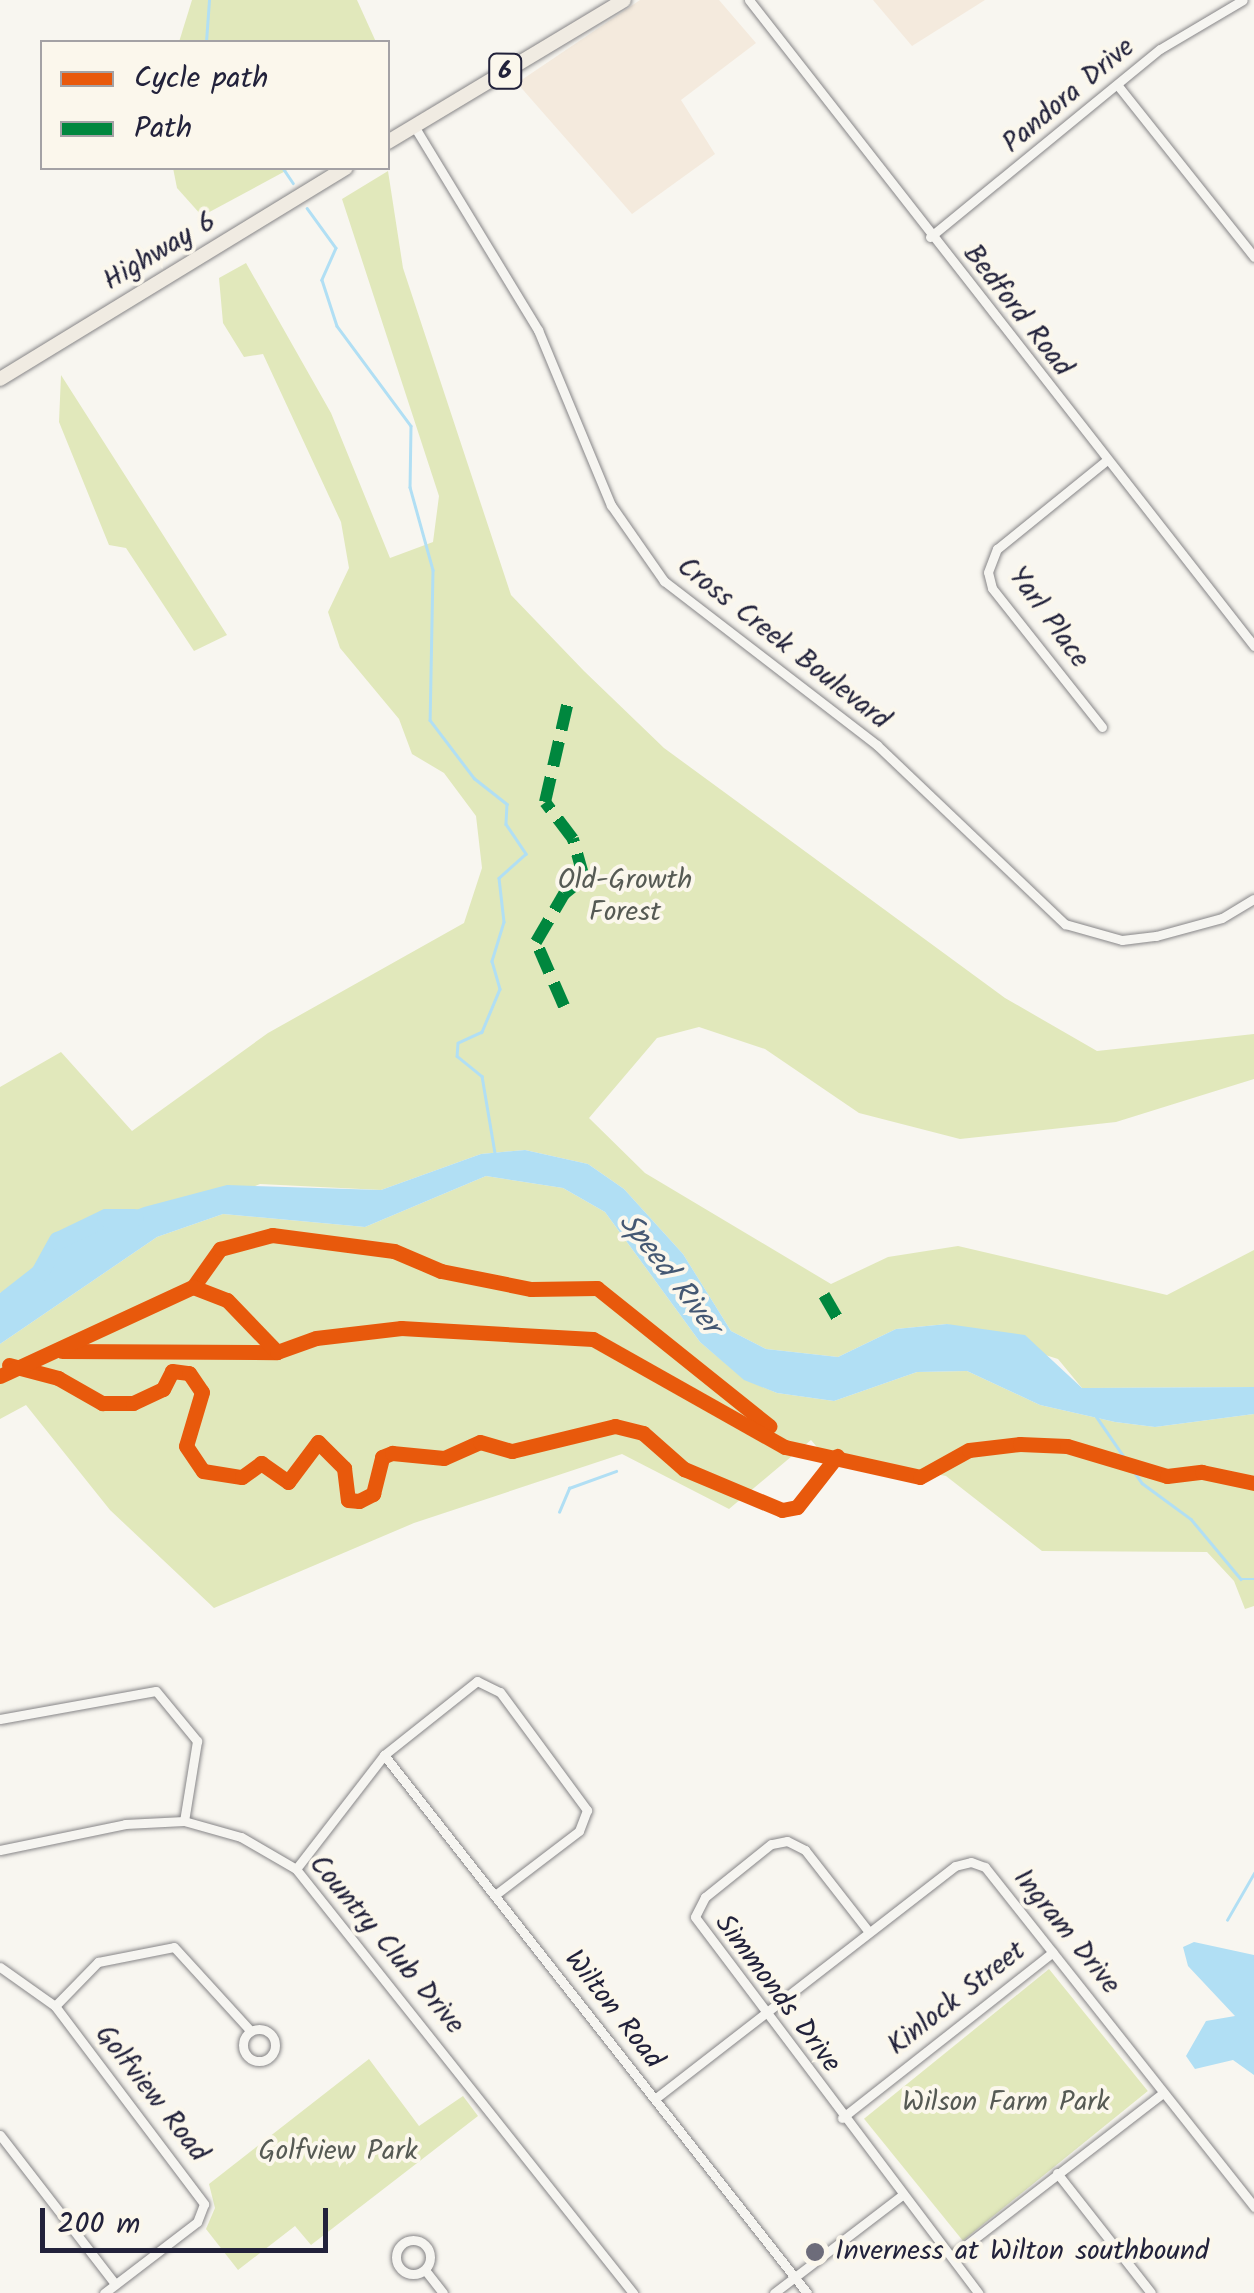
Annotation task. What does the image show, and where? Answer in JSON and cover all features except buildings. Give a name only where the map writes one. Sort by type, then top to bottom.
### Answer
[{"type":"main road","name":"6","points":[[390,141],[624,0]]},
{"type":"main road","name":"Highway 6","points":[[0,380],[343,170]]},
{"type":"street","name":"Bedford Road","points":[[749,0],[930,237],[1254,646]]},
{"type":"street","name":"Pandora Drive","points":[[930,237],[1213,11],[1243,0]]},
{"type":"street","points":[[1119,87],[1254,256]]},
{"type":"street","name":"Cross Creek Boulevard","points":[[414,126],[538,330],[611,505],[664,581],[877,746],[1065,924],[1092,936],[1156,936],[1222,918],[1254,899]]},
{"type":"street","name":"Yarl Place","points":[[1102,727],[992,588],[988,572],[997,549],[1107,460]]},
{"type":"street","points":[[296,1869],[384,1754],[472,1682],[488,1683],[506,1700],[583,1798],[587,1816],[578,1832],[495,1894]]},
{"type":"street","points":[[0,1719],[156,1691],[198,1746],[184,1821]]},
{"type":"street","name":"Wilton Road","points":[[384,1754],[807,2293]]},
{"type":"street","name":"Country Club Drive","points":[[0,1850],[127,1824],[184,1821],[244,1838],[296,1869],[633,2293]]},
{"type":"street","name":"Simmonds Drive","points":[[869,1932],[804,1850],[771,1844],[702,1899],[694,1917],[763,2015],[978,2293]]},
{"type":"street","name":"Ingram Drive","points":[[656,2098],[954,1866],[971,1862],[985,1867],[1254,2207]]},
{"type":"street","points":[[55,2006],[98,1962],[174,1947],[249,2029]]},
{"type":"street","name":"Kinlock Street","points":[[842,2118],[1053,1952]]},
{"type":"street","name":"Golfview Road","points":[[0,1967],[55,2006],[204,2204],[197,2222],[104,2293]]},
{"type":"street","points":[[952,2256],[1164,2092]]},
{"type":"street","points":[[0,2135],[116,2284]]},
{"type":"street","points":[[1057,2173],[1151,2293]]},
{"type":"street","points":[[774,2293],[902,2195]]},
{"type":"street","points":[[424,2270],[443,2293]]},
{"type":"shaded area","points":[[640,0],[719,0],[756,43],[681,100],[715,154],[632,214],[517,83]]},
{"type":"shaded area","points":[[873,0],[985,0],[912,46]]},
{"type":"green space","points":[[192,0],[357,0],[375,40],[180,40]]},
{"type":"green space","points":[[173,170],[287,170],[202,216],[177,188]]},
{"type":"green space","name":"Old-Growth Forest","points":[[388,171],[403,268],[511,595],[584,671],[664,748],[1005,998],[1097,1051],[1254,1034],[1254,1079],[1116,1122],[960,1139],[859,1113],[765,1049],[699,1027],[657,1038],[589,1118],[645,1173],[831,1284],[888,1257],[958,1246],[1167,1295],[1254,1250],[1254,1387],[1082,1388],[1058,1359],[947,1324],[896,1329],[838,1357],[766,1349],[731,1331],[683,1254],[624,1189],[588,1164],[525,1150],[481,1154],[381,1190],[260,1184],[0,1293],[0,1087],[61,1052],[132,1131],[268,1033],[464,923],[482,868],[476,816],[444,773],[412,754],[399,719],[340,648],[328,612],[349,568],[341,522],[263,354],[244,357],[223,323],[219,278],[246,263],[331,413],[390,558],[433,542],[439,496],[342,199]]},
{"type":"green space","points":[[61,375],[227,635],[194,651],[126,548],[109,545],[59,422]]},
{"type":"green space","points":[[486,1176],[563,1188],[605,1212],[700,1342],[744,1379],[777,1393],[834,1401],[917,1372],[967,1371],[1040,1405],[1115,1422],[1155,1427],[1254,1414],[1254,1606],[1245,1609],[1234,1581],[1207,1552],[1042,1551],[946,1476],[822,1453],[811,1440],[729,1509],[622,1454],[414,1523],[214,1608],[110,1510],[26,1405],[0,1419],[0,1344],[157,1237],[223,1214],[365,1227]]},
{"type":"green space","name":"Wilson Farm Park","points":[[1049,1969],[1148,2091],[963,2241],[864,2119]]},
{"type":"green space","name":"Golfview Park","points":[[369,2059],[419,2126],[463,2096],[478,2116],[311,2245],[295,2226],[238,2270],[206,2229],[215,2208],[209,2184]]},
{"type":"water","points":[[525,1150],[588,1164],[624,1189],[683,1254],[731,1331],[766,1349],[838,1357],[896,1329],[947,1324],[1025,1335],[1082,1388],[1254,1387],[1254,1414],[1155,1427],[1115,1422],[1040,1405],[967,1371],[917,1372],[834,1401],[777,1393],[744,1380],[700,1342],[605,1212],[563,1188],[486,1176],[365,1227],[223,1214],[157,1237],[0,1344],[0,1293],[78,1232],[144,1207],[227,1185],[381,1190],[481,1154]]},
{"type":"water","points":[[1194,1942],[1254,1955],[1254,2075],[1233,2060],[1195,2069],[1186,2056],[1206,2021],[1235,2016],[1188,1966],[1183,1947]]},
{"type":"waterway","points":[[206,40],[209,0]]},
{"type":"waterway","points":[[284,170],[293,183]]},
{"type":"waterway","points":[[307,208],[336,248],[322,280],[337,326],[411,426],[410,487],[433,570],[430,720],[474,778],[507,804],[506,824],[526,854],[499,878],[504,922],[492,961],[500,989],[482,1032],[458,1043],[457,1056],[482,1076],[495,1153]]},
{"type":"waterway","name":"Speed River","points":[[40,1273],[58,1241],[106,1218],[135,1218]]},
{"type":"waterway","points":[[1096,1416],[1142,1483],[1191,1519],[1241,1579],[1254,1579]]},
{"type":"waterway","points":[[559,1512],[569,1488],[616,1471]]},
{"type":"waterway","points":[[1227,1920],[1254,1873]]},
{"type":"marked path","points":[[564,1006],[536,942],[564,894],[584,878],[573,839],[545,802],[569,697]]},
{"type":"marked path","points":[[824,1295],[840,1323]]},
{"type":"cycle path","points":[[193,1287],[220,1249],[272,1235],[394,1251],[441,1271],[531,1289],[597,1288],[769,1426]]},
{"type":"cycle path","points":[[0,1376],[193,1287],[227,1300],[277,1352],[316,1338],[401,1328],[593,1339],[785,1447],[920,1477],[969,1450],[1020,1444],[1067,1446],[1167,1476],[1202,1472],[1254,1483]]},
{"type":"cycle path","points":[[62,1351],[277,1352]]},
{"type":"cycle path","points":[[9,1365],[58,1378],[102,1403],[133,1403],[163,1389],[172,1371],[189,1373],[202,1392],[186,1446],[203,1471],[242,1477],[261,1463],[288,1482],[318,1442],[344,1468],[348,1500],[359,1501],[373,1494],[382,1457],[392,1453],[444,1458],[480,1442],[512,1451],[615,1426],[643,1433],[684,1469],[782,1510],[797,1507],[837,1456]]},
{"type":"place","name":"Inverness at Wilton southbound","points":[[815,2252]]}]
